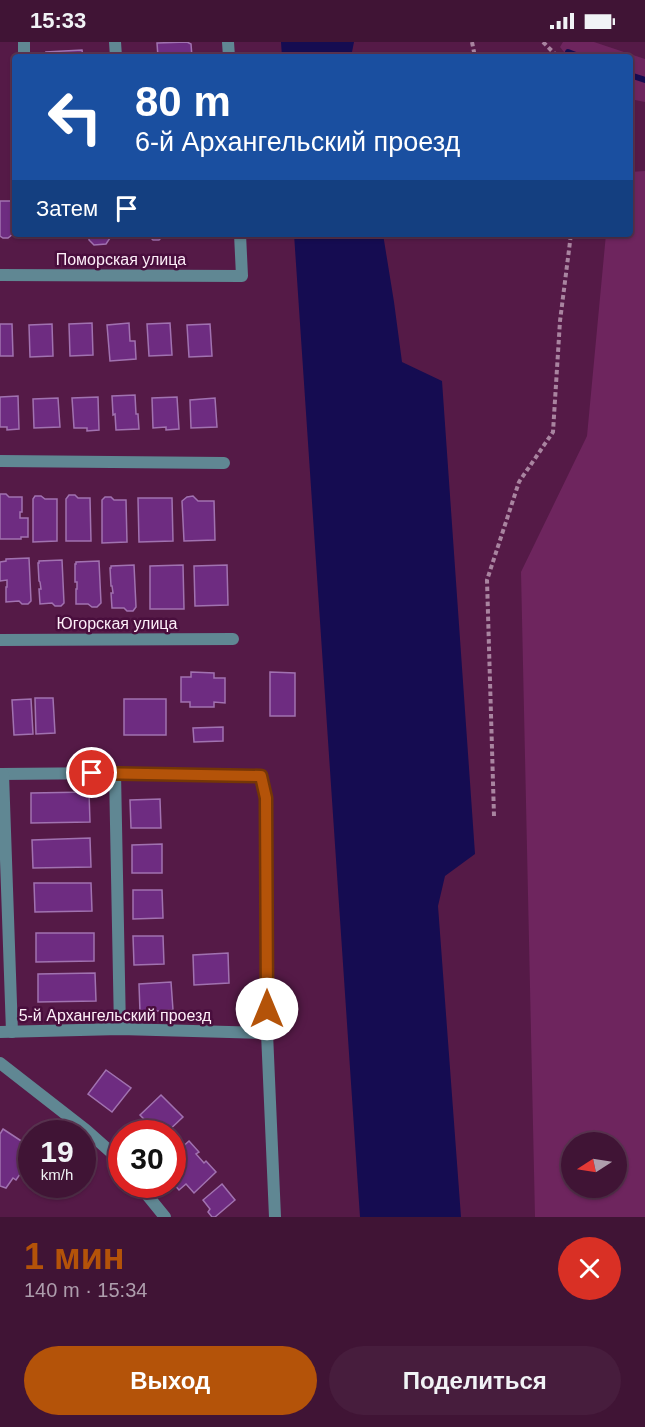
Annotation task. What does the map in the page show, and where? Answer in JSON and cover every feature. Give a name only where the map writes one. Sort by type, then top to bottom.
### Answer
[{"type":"street","name":"Поморская улица","points":[[0,275],[242,276],[240,237]]},
{"type":"street","points":[[0,462],[224,463]]},
{"type":"street","name":"Югорская улица","points":[[0,640],[233,639]]},
{"type":"street","points":[[115,773],[120,1029]]},
{"type":"street","points":[[6,1032],[2,774],[115,773],[261,776],[266,798],[267,1033],[275,1217]]},
{"type":"street","name":"5-й Архангельский проезд","points":[[6,1032],[120,1029],[267,1033]]},
{"type":"street","points":[[0,1063],[108,1150]]},
{"type":"street","points":[[150,1198],[165,1217]]},
{"type":"path","points":[[543,42],[554,54]]},
{"type":"path","points":[[494,816],[487,580],[519,482],[553,432],[561,321],[571,237]]},
{"type":"shaded area","points":[[281,42],[354,42],[352,54],[282,54]]},
{"type":"shaded area","points":[[563,42],[594,42],[630,54],[566,54],[560,47]]},
{"type":"shaded area","points":[[633,55],[645,59],[645,102],[633,100]]},
{"type":"shaded area","points":[[645,171],[645,1217],[535,1217],[521,572],[587,436],[606,237],[633,237],[633,172]]},
{"type":"shaded area","points":[[294,237],[383,237],[402,362],[442,381],[475,854],[445,876],[438,906],[461,1217],[360,1217]]},
{"type":"building","points":[[187,42],[191,44],[192,54],[158,54],[157,43]]},
{"type":"building","points":[[82,50],[83,54],[46,54],[46,52]]},
{"type":"building","points":[[0,201],[11,201],[12,235],[8,238],[0,236]]},
{"type":"building","points":[[89,237],[110,237],[106,244],[94,245]]},
{"type":"building","points":[[150,237],[162,237],[159,240],[153,240]]},
{"type":"building","points":[[92,323],[93,355],[70,356],[69,324]]},
{"type":"building","points":[[129,323],[130,341],[135,341],[136,359],[110,361],[107,325]]},
{"type":"building","points":[[170,323],[172,355],[149,356],[147,324]]},
{"type":"building","points":[[0,324],[12,324],[13,356],[0,356]]},
{"type":"building","points":[[52,324],[53,356],[30,357],[29,325]]},
{"type":"building","points":[[210,324],[212,356],[189,357],[187,325]]},
{"type":"building","points":[[135,395],[139,429],[116,430],[112,396]]},
{"type":"building","points":[[18,396],[19,429],[7,430],[7,427],[0,427],[0,397]]},
{"type":"building","points":[[98,397],[99,430],[87,431],[87,428],[74,428],[72,398]]},
{"type":"building","points":[[177,397],[179,429],[153,428],[152,398]]},
{"type":"building","points":[[58,398],[60,427],[34,428],[33,399]]},
{"type":"building","points":[[215,398],[217,427],[191,428],[190,400]]},
{"type":"building","points":[[0,494],[22,497],[20,518],[28,518],[28,537],[0,539]]},
{"type":"building","points":[[69,495],[90,498],[91,541],[66,541],[66,499]]},
{"type":"building","points":[[35,496],[57,499],[57,541],[33,542],[33,499]]},
{"type":"building","points":[[193,496],[198,501],[214,501],[215,540],[184,541],[182,501]]},
{"type":"building","points":[[105,497],[126,500],[127,542],[102,543],[102,500]]},
{"type":"building","points":[[138,498],[172,498],[173,541],[139,542]]},
{"type":"building","points":[[29,558],[31,601],[28,604],[22,604],[19,601],[6,602],[7,580],[0,581],[0,562],[6,559]]},
{"type":"building","points":[[62,560],[64,603],[61,606],[55,606],[52,603],[40,604],[39,561]]},
{"type":"building","points":[[99,561],[101,603],[97,607],[76,604],[76,562]]},
{"type":"building","points":[[134,565],[136,607],[133,611],[112,608],[111,566]]},
{"type":"building","points":[[183,565],[184,609],[150,609],[150,566]]},
{"type":"building","points":[[227,565],[228,605],[195,606],[194,566]]},
{"type":"building","points":[[191,672],[214,673],[214,678],[225,678],[225,703],[214,702],[214,707],[190,707],[190,702],[181,702],[181,677],[191,677]]},
{"type":"building","points":[[270,672],[295,673],[295,716],[270,716]]},
{"type":"building","points":[[35,698],[53,698],[55,733],[36,734]]},
{"type":"building","points":[[31,699],[33,734],[14,735],[12,700]]},
{"type":"building","points":[[124,699],[166,699],[166,735],[124,735]]},
{"type":"building","points":[[223,727],[223,741],[194,742],[193,728]]},
{"type":"building","points":[[89,792],[90,822],[31,823],[31,793]]},
{"type":"building","points":[[160,799],[161,828],[131,828],[130,800]]},
{"type":"building","points":[[90,838],[91,867],[33,868],[32,840]]},
{"type":"building","points":[[162,844],[162,873],[132,873],[132,845]]},
{"type":"building","points":[[34,883],[91,883],[92,911],[35,912]]},
{"type":"building","points":[[133,890],[162,890],[163,918],[133,919]]},
{"type":"building","points":[[36,933],[94,933],[94,961],[36,962]]},
{"type":"building","points":[[133,936],[163,936],[164,964],[134,965]]},
{"type":"building","points":[[228,953],[229,983],[194,985],[193,955]]},
{"type":"building","points":[[95,973],[96,1001],[38,1002],[38,974]]},
{"type":"building","points":[[171,982],[173,1010],[140,1012],[139,984]]},
{"type":"building","points":[[106,1070],[131,1088],[112,1112],[88,1094]]},
{"type":"building","points":[[161,1095],[183,1117],[180,1120],[145,1120],[140,1115]]},
{"type":"building","points":[[3,1129],[18,1139],[18,1177],[16,1180],[13,1178],[6,1188],[0,1186],[0,1134]]},
{"type":"building","points":[[189,1141],[199,1152],[196,1154],[216,1172],[194,1193],[186,1184],[186,1144]]},
{"type":"building","points":[[222,1184],[235,1200],[212,1217],[208,1212],[210,1209],[203,1200]]},
{"type":"waterway","points":[[568,52],[573,54]]},
{"type":"waterway","points":[[633,76],[645,80]]},
{"type":"route","points":[[92,773],[261,776],[266,798],[267,1009]]}]
